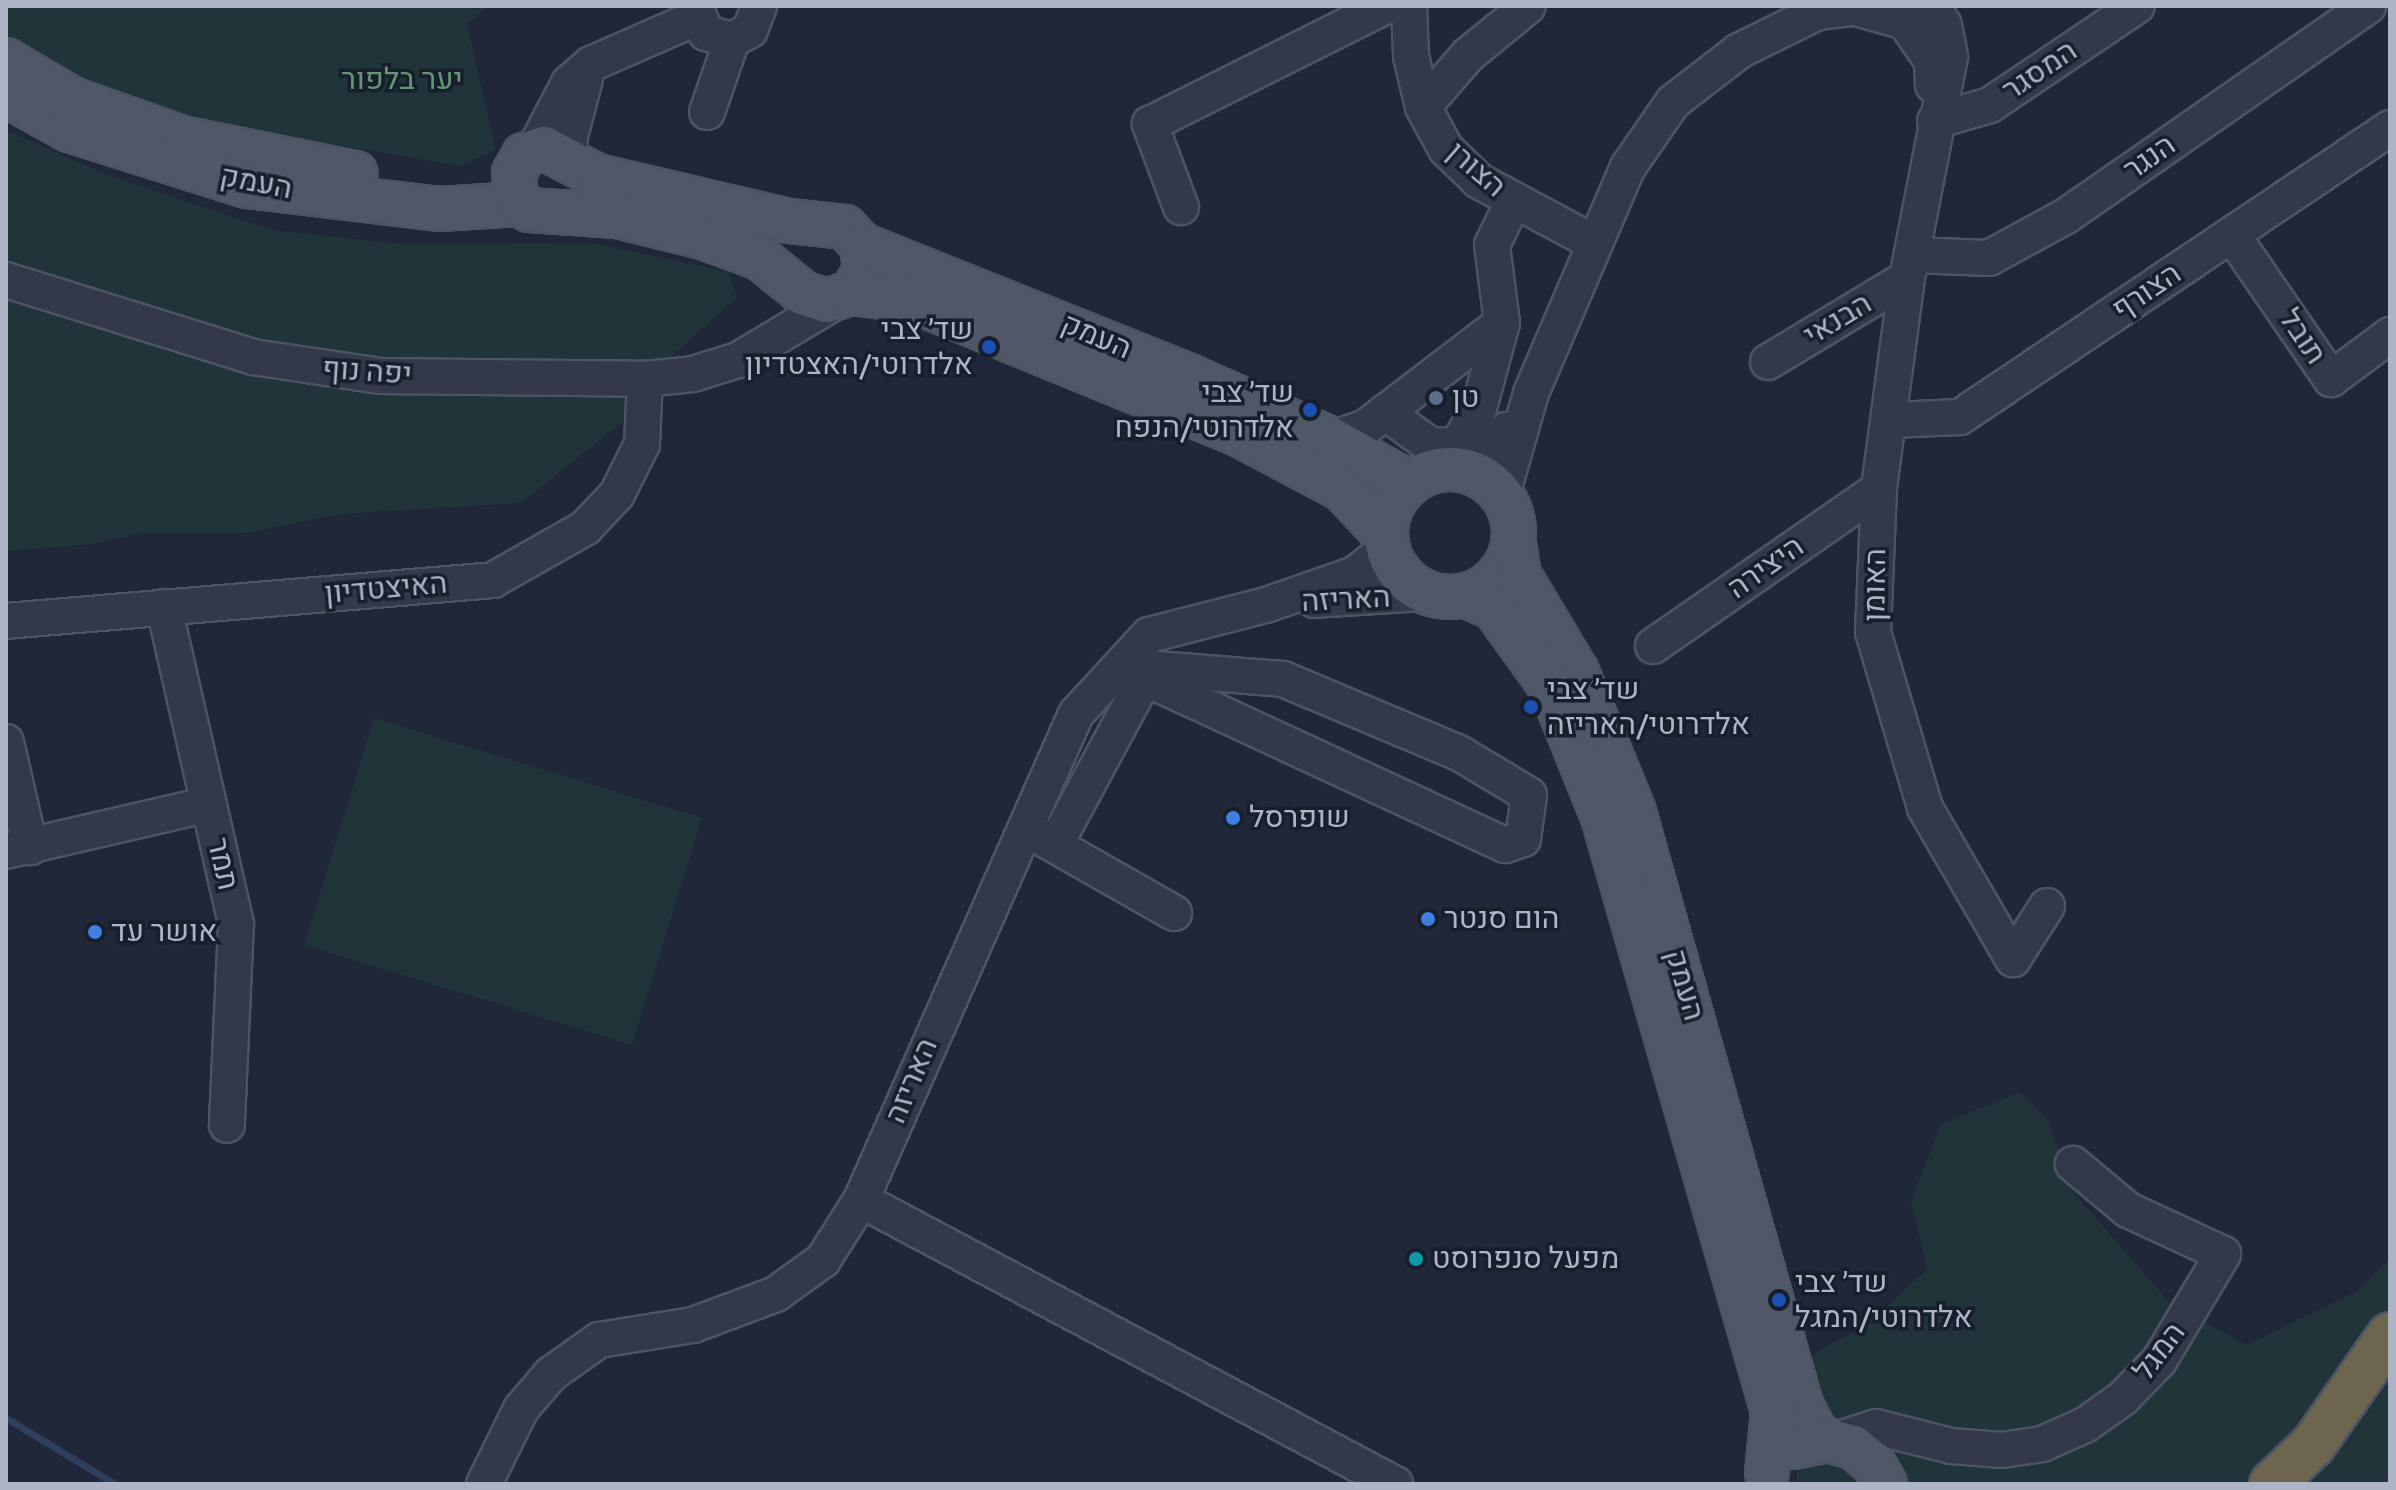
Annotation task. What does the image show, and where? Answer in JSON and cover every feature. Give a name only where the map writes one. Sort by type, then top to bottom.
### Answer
[{"type":"highway","points":[[2272,1484],[2313,1445],[2390,1335]]},
{"type":"highway","points":[[2319,1484],[2390,1389]]},
{"type":"main road","name":"העמק","points":[[6,60],[72,99],[182,138],[417,183],[535,174],[597,176],[789,221],[833,222],[856,234],[862,245],[1077,329],[1331,439],[1410,483]]},
{"type":"main road","name":"העמק","points":[[6,95],[69,130],[247,186],[439,209],[535,174]]},
{"type":"main road","name":"העמק","points":[[535,174],[539,214],[617,216],[703,237],[760,258],[814,299],[845,296],[914,301],[1238,434],[1342,489],[1387,542]]},
{"type":"main road","points":[[845,296],[865,271],[862,245]]},
{"type":"main road","points":[[1441,470],[1488,484],[1512,518],[1514,544],[1494,581],[1467,596],[1426,593],[1401,575],[1387,542],[1392,507],[1410,483],[1441,470]]},
{"type":"main road","name":"העמק","points":[[1514,544],[1519,575],[1577,672],[1634,812],[1801,1405],[1826,1440]]},
{"type":"main road","name":"העמק","points":[[1467,596],[1494,608],[1550,686],[1603,817],[1773,1412],[1765,1478]]},
{"type":"main road","points":[[1765,1478],[1790,1449],[1826,1440],[1853,1447],[1879,1474]]},
{"type":"street","points":[[535,174],[569,140],[591,64],[696,12],[714,38],[732,40],[750,30],[759,6]]},
{"type":"street","points":[[1181,207],[1150,124],[1386,6]]},
{"type":"street","name":"הצורן","points":[[1409,6],[1411,56],[1423,107],[1446,149],[1479,181],[1513,202],[1593,242]]},
{"type":"street","points":[[1423,107],[1468,55],[1528,6]]},
{"type":"street","points":[[1932,6],[1944,25],[1950,57],[1935,121]]},
{"type":"street","name":"המסגר","points":[[1935,121],[1990,105],[2137,6]]},
{"type":"street","name":"הנגר","points":[[1910,266],[1989,258],[2054,223],[2368,6]]},
{"type":"street","points":[[1488,484],[1531,393],[1593,242],[1628,167],[1673,102],[1739,51],[1825,9],[1855,8],[1905,22],[1932,61],[1935,121]]},
{"type":"street","points":[[707,112],[732,40]]},
{"type":"street","name":"האומן","points":[[1935,121],[1910,266],[1892,420],[1879,489],[1873,632],[1925,808],[2013,959],[2047,906]]},
{"type":"street","name":"הצורף","points":[[1892,420],[1960,417],[2390,128]]},
{"type":"street","points":[[1385,412],[1430,445],[1457,446],[1479,408],[1502,323],[1492,245],[1513,202]]},
{"type":"street","name":"תובל","points":[[2232,235],[2331,379],[2390,335]]},
{"type":"street","name":"הבנאי","points":[[1768,362],[1910,266]]},
{"type":"street","name":"יפה נוף","points":[[6,280],[234,352],[315,370],[380,376],[645,379],[693,374],[738,360],[845,296]]},
{"type":"street","name":"יפה נוף","points":[[738,360],[777,322],[789,280]]},
{"type":"street","points":[[1331,439],[1366,427],[1502,323]]},
{"type":"street","name":"האיצטדיון","points":[[6,621],[493,580],[585,528],[617,494],[642,444],[645,379]]},
{"type":"street","name":"היצירה","points":[[1653,646],[1879,489]]},
{"type":"street","name":"האריזה","points":[[484,1484],[521,1409],[551,1374],[599,1340],[693,1325],[776,1294],[823,1260],[861,1200],[1022,827],[1076,714],[1133,672],[1149,635],[1266,605],[1355,574],[1387,542]]},
{"type":"street","name":"האריזה","points":[[1266,605],[1426,593]]},
{"type":"street","name":"תמר","points":[[164,607],[236,924],[227,1125]]},
{"type":"street","points":[[1133,672],[1283,679],[1459,753],[1529,795],[1523,839],[1505,845],[1133,672]]},
{"type":"street","points":[[1055,845],[1133,672]]},
{"type":"street","points":[[6,742],[18,849],[209,804]]},
{"type":"street","points":[[1022,827],[1174,913]]},
{"type":"street","name":"המגל","points":[[1826,1440],[1876,1427],[1951,1446],[2002,1450],[2042,1444],[2085,1425],[2123,1398],[2180,1329],[2223,1254],[2128,1210],[2073,1164]]},
{"type":"street","points":[[861,1200],[1395,1484]]},
{"type":"street","points":[[1879,1474],[1879,1437],[1905,1433]]},
{"type":"green space","name":"יער בלפור","points":[[6,6],[489,6],[467,24],[496,150],[460,166],[169,116],[6,45]]},
{"type":"green space","points":[[6,130],[110,176],[272,230],[401,244],[593,243],[729,272],[737,297],[670,358],[643,406],[521,503],[340,514],[247,533],[141,533],[94,544],[6,551]]},
{"type":"green space","points":[[374,718],[702,818],[632,1045],[304,945]]},
{"type":"green space","points":[[2020,1092],[2049,1122],[2074,1193],[2170,1303],[2246,1345],[2356,1292],[2390,1259],[2390,1477],[2385,1484],[1797,1484],[1793,1365],[1871,1322],[1927,1269],[1911,1201],[1941,1124]]},
{"type":"waterway","points":[[6,1418],[115,1484]]},
{"type":"place","name":"שד׳ צבי אלדרוטי/האצטדיון","points":[[989,347]]},
{"type":"place","name":"טן","points":[[1436,398]]},
{"type":"place","name":"שד׳ צבי אלדרוטי/הנפח","points":[[1310,410]]},
{"type":"place","name":"שד׳ צבי אלדרוטי/האריזה","points":[[1531,707]]},
{"type":"place","name":"שופרסל","points":[[1233,818]]},
{"type":"place","name":"הום סנטר","points":[[1428,919]]},
{"type":"place","name":"אושר עד","points":[[95,932]]},
{"type":"place","name":"מפעל סנפרוסט","points":[[1416,1259]]},
{"type":"place","name":"שד׳ צבי אלדרוטי/המגל","points":[[1779,1300]]}]
